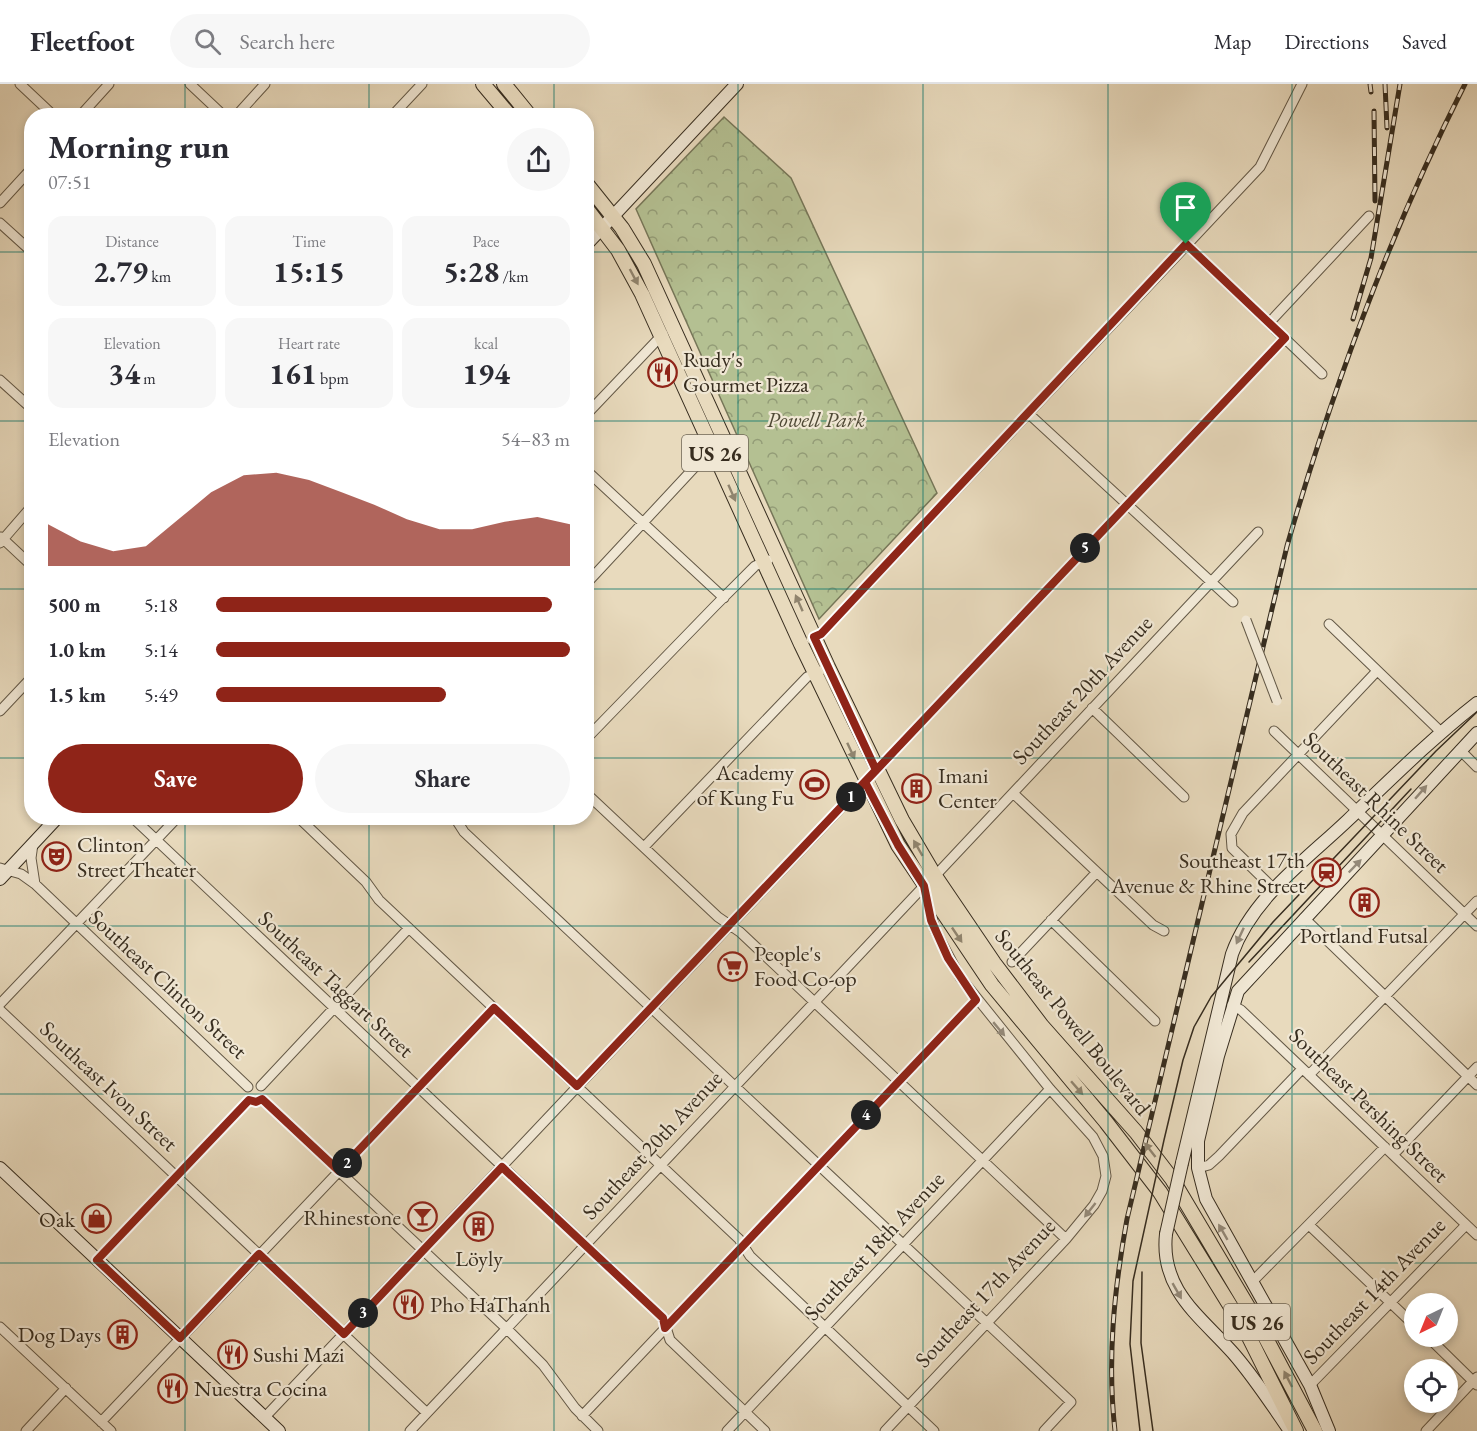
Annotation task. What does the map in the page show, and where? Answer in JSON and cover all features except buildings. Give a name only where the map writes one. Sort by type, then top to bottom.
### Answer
[{"type":"main road","points":[[483,84],[503,108]]},
{"type":"main road","points":[[504,84],[524,108]]},
{"type":"main road","name":"Southeast Powell Boulevard","points":[[594,193],[613,216],[644,264],[876,770],[934,876],[1021,998],[1074,1064],[1136,1132],[1172,1179],[1271,1346],[1315,1431]]},
{"type":"main road","name":"Southeast Powell Boulevard","points":[[594,218],[626,263],[661,335],[814,674],[865,782],[898,845],[993,985],[1106,1122],[1160,1192],[1246,1333],[1296,1431]]},
{"type":"street","points":[[20,84],[46,108]]},
{"type":"street","points":[[87,108],[109,84]]},
{"type":"street","points":[[190,84],[216,108]]},
{"type":"street","points":[[243,108],[265,84]]},
{"type":"street","points":[[400,108],[422,84]]},
{"type":"street","points":[[594,237],[737,84]]},
{"type":"street","points":[[801,644],[821,634],[1260,167],[1302,84]]},
{"type":"street","points":[[0,203],[24,177]]},
{"type":"street","points":[[1269,323],[1369,216]]},
{"type":"street","points":[[0,223],[24,245]]},
{"type":"street","points":[[1186,244],[1323,374]]},
{"type":"street","points":[[594,406],[661,335],[674,327]]},
{"type":"street","points":[[265,1417],[1285,338]]},
{"type":"street","points":[[0,380],[24,402]]},
{"type":"street","points":[[1029,414],[1233,602]]},
{"type":"street","points":[[594,575],[713,450],[727,444]]},
{"type":"street","points":[[594,477],[724,598]]},
{"type":"street","points":[[24,515],[1,540],[24,559]]},
{"type":"street","name":"Southeast 20th Avenue","points":[[934,876],[1258,532]]},
{"type":"street","points":[[594,731],[755,566],[777,556]]},
{"type":"street","points":[[1246,620],[1277,701]]},
{"type":"street","points":[[1329,624],[1441,732]]},
{"type":"street","points":[[644,847],[807,677],[828,667]]},
{"type":"street","points":[[1274,889],[1232,848],[1230,838],[1243,813],[1377,671]]},
{"type":"street","points":[[0,711],[24,686]]},
{"type":"street","points":[[1290,1431],[1250,1374],[1181,1299],[1167,1270],[1166,1234],[1232,954],[1246,922],[1274,889],[1441,732],[1477,703]]},
{"type":"street","points":[[1092,708],[1184,797]]},
{"type":"street","name":"Southeast Rhine Street","points":[[1274,731],[1477,926]]},
{"type":"street","points":[[1329,1431],[1310,1385],[1208,1205],[1198,1168],[1200,1132],[1232,1005],[1241,987],[1477,733]]},
{"type":"street","points":[[1461,750],[1477,766]]},
{"type":"street","points":[[1012,793],[1153,925],[1164,931]]},
{"type":"street","points":[[594,800],[730,924],[1066,1239]]},
{"type":"street","points":[[3,872],[51,825]]},
{"type":"street","name":"Southeast Taggart Street","points":[[141,825],[663,1318],[670,1340],[765,1431]]},
{"type":"street","points":[[0,1004],[170,825]]},
{"type":"street","points":[[306,825],[366,882],[379,900],[739,1239],[750,1256],[934,1431]]},
{"type":"street","points":[[460,825],[464,832],[1071,1402],[1044,1431]]},
{"type":"street","points":[[33,844],[31,858],[35,884]]},
{"type":"street","name":"Southeast Clinton Street","points":[[3,872],[25,876],[35,884],[248,1087]]},
{"type":"street","points":[[1012,962],[1096,873]]},
{"type":"street","points":[[924,886],[935,930],[948,958],[976,1000],[1050,1089]]},
{"type":"street","name":"Southeast 20th Avenue","points":[[410,1431],[924,886]]},
{"type":"street","points":[[1198,1168],[1209,1165],[1219,1156],[1384,998],[1477,901]]},
{"type":"street","points":[[1304,918],[1384,998],[1477,1085]]},
{"type":"street","points":[[1051,920],[1155,1021]]},
{"type":"street","points":[[261,1086],[409,928]]},
{"type":"street","points":[[582,1416],[976,1000]]},
{"type":"street","name":"Southeast Pershing Street","points":[[1232,1005],[1241,1010],[1477,1234]]},
{"type":"street","points":[[102,1422],[494,1008]]},
{"type":"street","name":"Southeast Ivon Street","points":[[0,1011],[427,1413]]},
{"type":"street","points":[[1393,1155],[1477,1067]]},
{"type":"street","points":[[256,1084],[261,1086],[265,1094],[262,1099],[256,1102],[249,1100],[246,1092],[248,1087],[256,1084]]},
{"type":"street","name":"Southeast 18th Avenue","points":[[727,1431],[1050,1089]]},
{"type":"street","name":"Southeast 17th Avenue","points":[[885,1431],[1066,1239],[1094,1205],[1106,1176],[1099,1145],[1050,1089]]},
{"type":"street","points":[[262,1099],[507,1329],[543,1365],[582,1416],[598,1431]]},
{"type":"street","points":[[97,1260],[249,1100]]},
{"type":"street","points":[[1252,1282],[1385,1148]]},
{"type":"street","points":[[0,1168],[279,1431]]},
{"type":"street","points":[[1309,1225],[1404,1315]]},
{"type":"street","name":"Southeast 14th Avenue","points":[[1310,1385],[1466,1225]]},
{"type":"street","points":[[0,1327],[111,1431]]},
{"type":"street","points":[[1426,1431],[1476,1381],[1439,1347]]},
{"type":"street","points":[[26,1431],[66,1388]]},
{"type":"green space","name":"Powell Park","points":[[724,117],[791,178],[937,493],[819,619],[636,209]]},
{"type":"tram line","points":[[1140,1431],[1130,1344],[1133,1281],[1183,1060],[1194,1027],[1211,997],[1273,922],[1436,751],[1477,712]]},
{"type":"tram line","points":[[1249,962],[1411,789]]},
{"type":"tram line","points":[[1142,1272],[1141,1343],[1153,1431]]},
{"type":"railway","points":[[1370,84],[1371,92]]},
{"type":"railway","points":[[1385,84],[1387,128]]},
{"type":"railway","points":[[1353,319],[1371,258],[1400,84]]},
{"type":"railway","points":[[1115,1431],[1112,1378],[1113,1325],[1127,1219],[1287,546],[1324,428],[1365,311],[1412,196],[1465,84]]},
{"type":"railway","points":[[1374,111],[1375,201]]},
{"type":"place","name":"Rudy's Gourmet Pizza","points":[[662,372]]},
{"type":"place","name":"Academy of Kung Fu","points":[[815,785]]},
{"type":"place","name":"Imani Center","points":[[917,788]]},
{"type":"place","name":"Clinton Street Theater","points":[[56,857]]},
{"type":"place","name":"Southeast 17th Avenue & Rhine Street","points":[[1326,873]]},
{"type":"place","name":"Portland Futsal","points":[[1364,903]]},
{"type":"place","name":"People's Food Co-op","points":[[733,966]]},
{"type":"place","name":"Rhinestone","points":[[422,1217]]},
{"type":"place","name":"Oak","points":[[96,1219]]},
{"type":"place","name":"Löyly","points":[[479,1226]]},
{"type":"place","name":"Pho HaThanh","points":[[409,1304]]},
{"type":"place","name":"Dog Days","points":[[122,1334]]},
{"type":"place","name":"Sushi Mazi","points":[[232,1354]]},
{"type":"place","name":"Nuestra Cocina","points":[[173,1388]]},
{"type":"route","points":[[1186,244],[1285,338],[865,782],[898,845],[924,886],[931,920],[948,958],[976,1000],[665,1328],[663,1318],[502,1167],[344,1334],[259,1254],[180,1338],[97,1260],[249,1100],[258,1102],[262,1099],[339,1171],[494,1008],[577,1086],[876,770],[814,637],[821,634],[941,508],[1186,244]]}]
